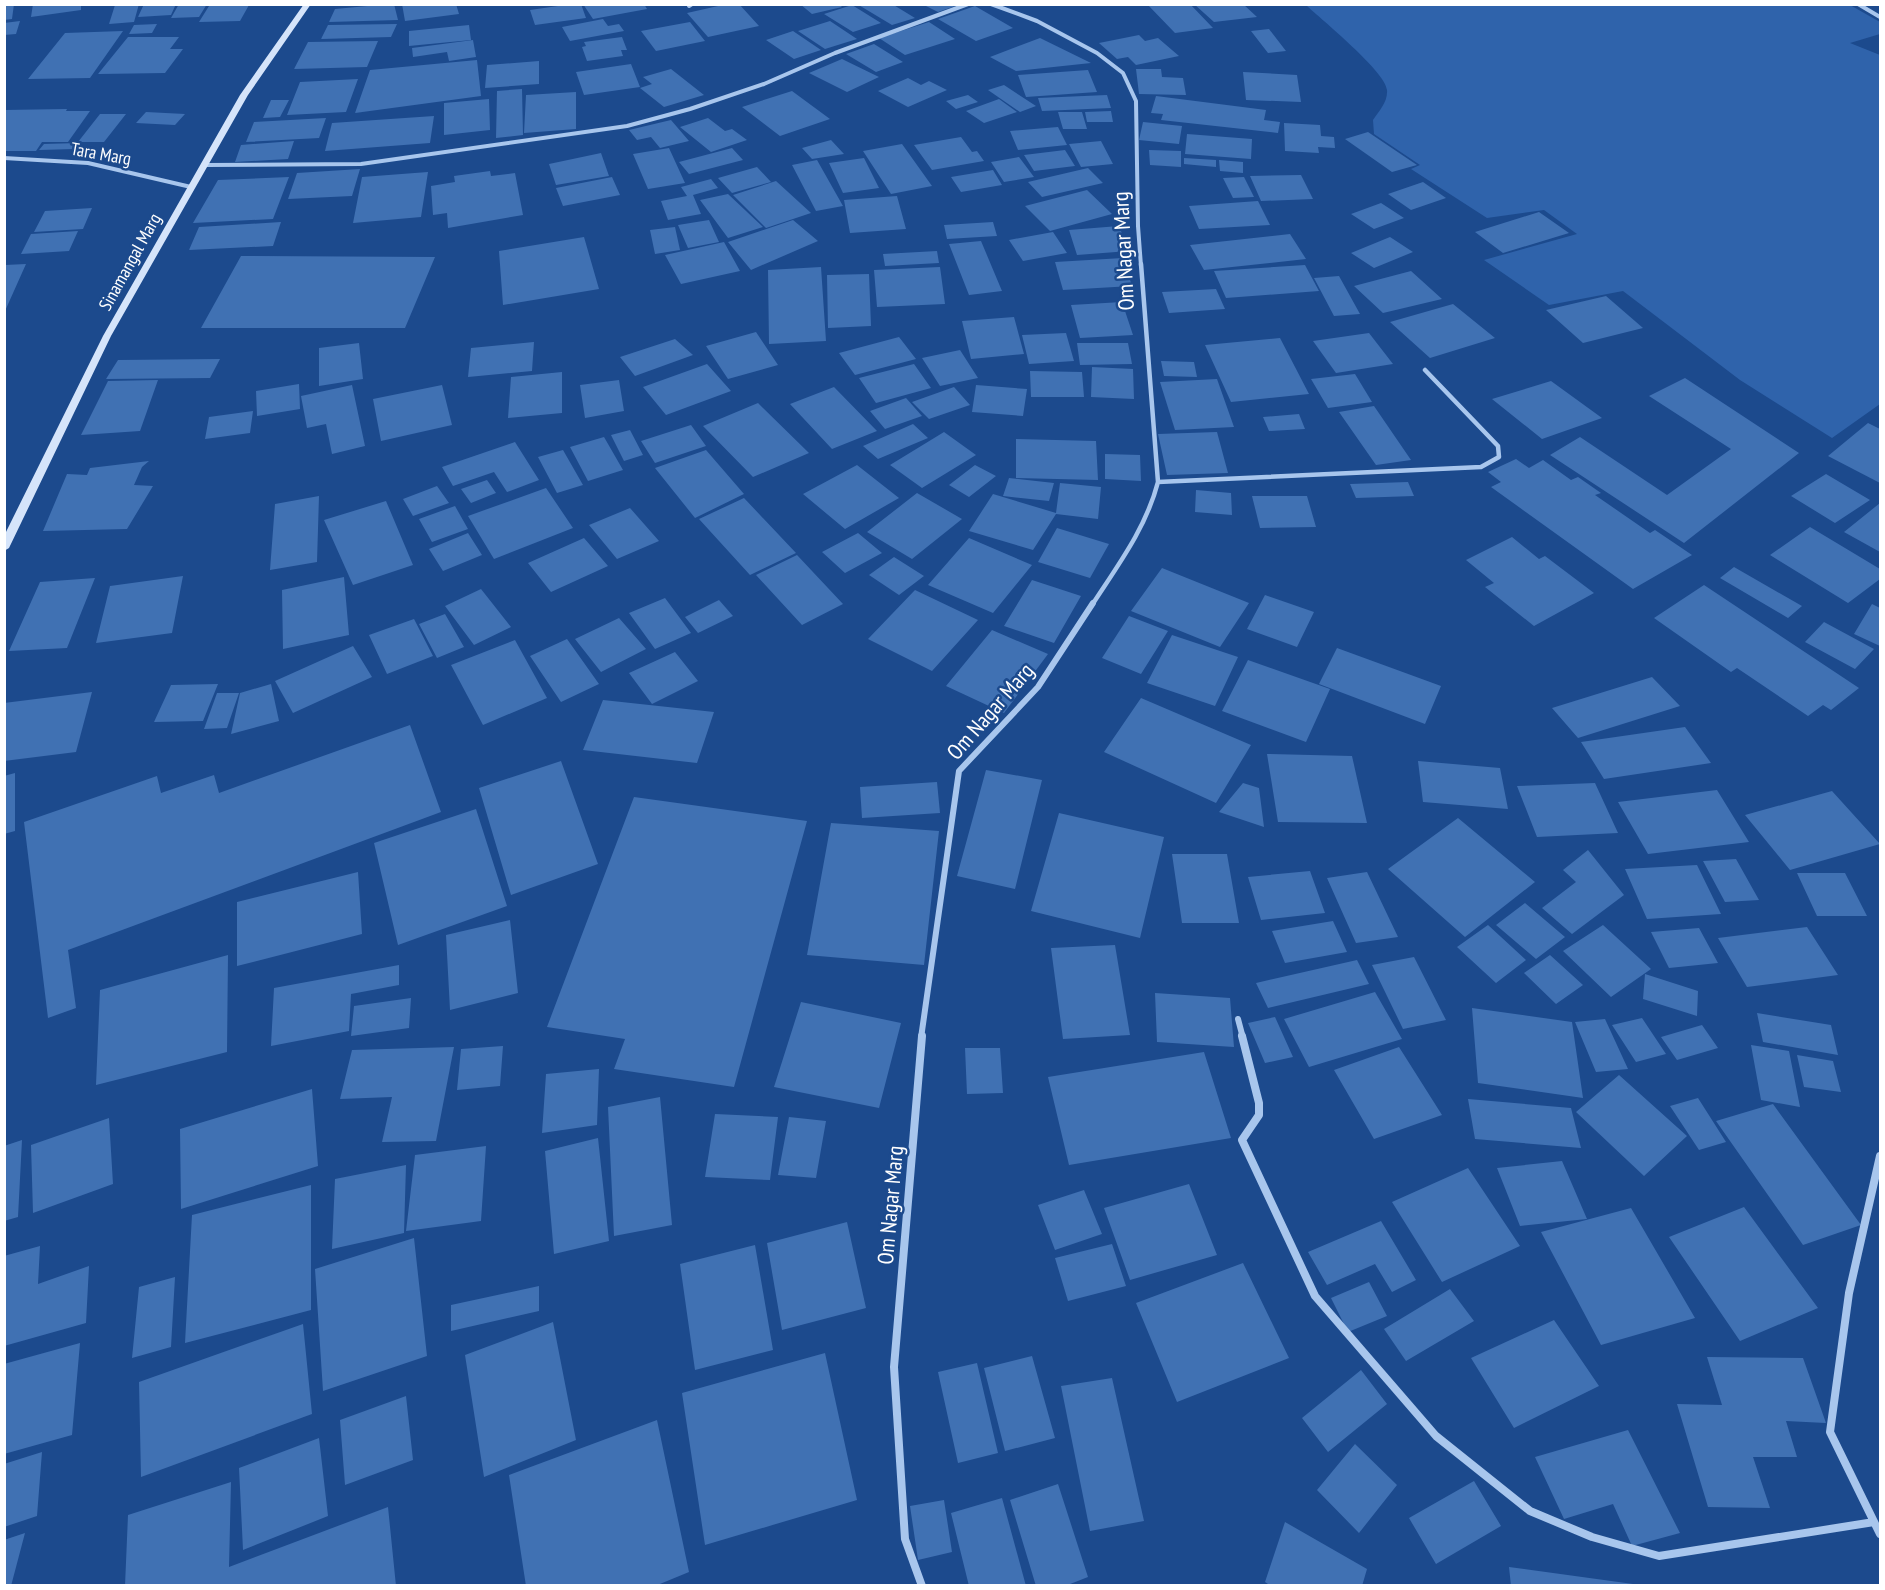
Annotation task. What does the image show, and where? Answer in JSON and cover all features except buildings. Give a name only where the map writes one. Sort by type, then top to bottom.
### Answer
[{"type":"main road","name":"Sinamangal Marg","points":[[4,548],[107,336],[244,95],[308,4]]},
{"type":"street","points":[[206,165],[361,164],[627,126],[764,84],[845,49],[968,4]]},
{"type":"street","name":"Om Nagar Marg","points":[[922,1586],[905,1539],[894,1367],[922,1031],[959,771],[1038,687],[1136,538],[1152,506],[1158,482],[1138,226],[1136,101],[1123,73],[1097,53],[1037,21],[991,4]]},
{"type":"street","points":[[1858,4],[1881,17]]},
{"type":"street","name":"Tara Marg","points":[[4,159],[88,163],[191,187]]},
{"type":"street","points":[[1158,482],[1481,467],[1499,457],[1498,446],[1425,370]]},
{"type":"street","points":[[1238,1018],[1259,1103],[1259,1115],[1242,1140],[1315,1296],[1436,1436],[1521,1504],[1530,1511],[1592,1537],[1659,1556],[1874,1522]]},
{"type":"street","points":[[1881,1156],[1849,1293],[1830,1432],[1881,1534]]},
{"type":"shaded area","points":[[1306,5],[1850,5],[1880,22],[1880,34],[1850,43],[1880,55],[1880,404],[1832,438],[1740,380],[1623,291],[1549,305],[1484,260],[1577,234],[1544,210],[1487,218],[1411,169],[1420,165],[1374,134],[1373,120],[1383,106],[1387,94],[1384,82],[1365,59]]}]
